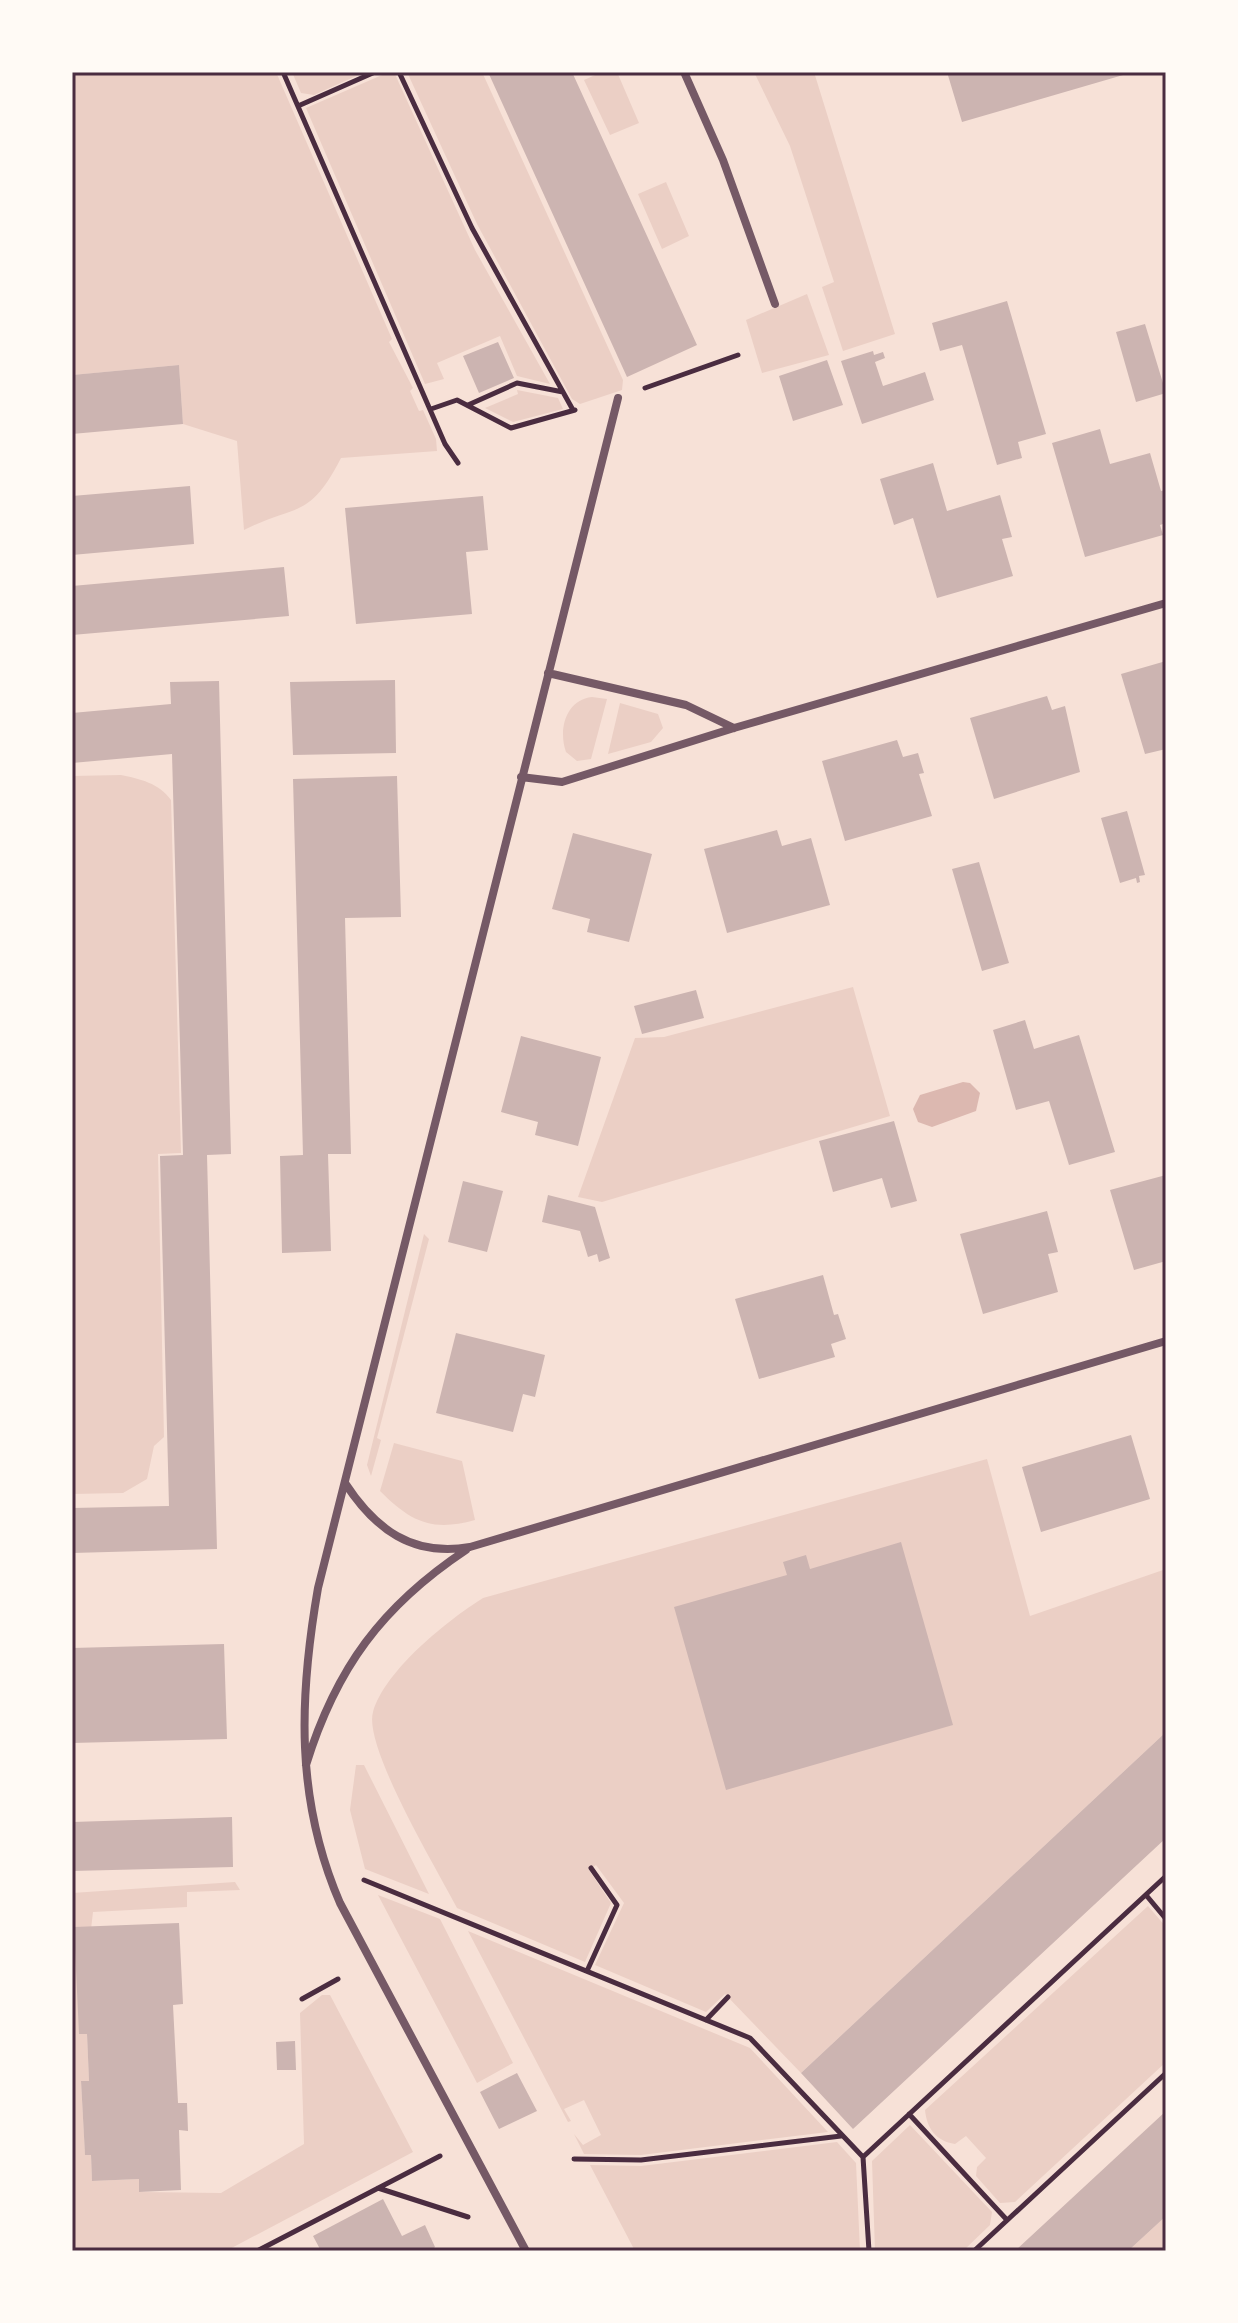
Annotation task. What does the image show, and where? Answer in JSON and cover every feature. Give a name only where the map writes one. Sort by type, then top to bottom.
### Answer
[{"type":"street","points":[[684,72],[723,160],[775,304]]},
{"type":"street","points":[[526,2251],[340,1903],[315,1838],[304,1771],[303,1697],[308,1648],[345,1483],[618,398]]},
{"type":"street","points":[[521,777],[562,782],[734,728],[1166,603]]},
{"type":"street","points":[[548,673],[686,705],[734,728]]},
{"type":"street","points":[[345,1483],[364,1513],[382,1529],[430,1548],[470,1547],[1166,1341]]},
{"type":"street","points":[[304,1771],[328,1708],[357,1653],[381,1619],[418,1582],[470,1547]]},
{"type":"path","points":[[283,72],[445,444],[458,463]]},
{"type":"path","points":[[298,106],[375,72]]},
{"type":"path","points":[[399,72],[472,228],[573,410]]},
{"type":"path","points":[[467,406],[517,383],[563,392]]},
{"type":"path","points":[[431,409],[457,400],[511,428]]},
{"type":"path","points":[[587,1971],[617,1905],[591,1868]]},
{"type":"path","points":[[863,2157],[1166,1876]]},
{"type":"path","points":[[363,1880],[750,2038],[863,2157],[869,2251]]},
{"type":"path","points":[[1146,1895],[1166,1919]]},
{"type":"path","points":[[302,1999],[338,1979]]},
{"type":"path","points":[[706,2020],[728,1997]]},
{"type":"path","points":[[974,2251],[1166,2073]]},
{"type":"path","points":[[909,2114],[1007,2220]]},
{"type":"path","points":[[574,2159],[641,2160],[842,2136]]},
{"type":"path","points":[[257,2251],[469,2141]]},
{"type":"path","points":[[378,2188],[468,2217]]},
{"type":"shaded area","points":[[72,72],[276,72],[392,339],[389,342],[413,388],[410,391],[436,439],[437,451],[341,458],[320,492],[310,501],[244,530],[237,441],[183,424],[179,365],[72,375]]},
{"type":"shaded area","points":[[292,72],[365,72],[314,95],[301,93]]},
{"type":"shaded area","points":[[394,72],[475,250],[550,384],[517,376],[500,336],[437,363],[444,379],[425,384],[306,108]]},
{"type":"shaded area","points":[[407,72],[482,72],[623,380],[622,390],[580,404],[572,399],[477,224]]},
{"type":"shaded area","points":[[602,72],[617,72],[639,123],[610,135],[584,80]]},
{"type":"shaded area","points":[[754,72],[814,72],[895,334],[843,351],[822,287],[834,282],[790,146]]},
{"type":"shaded area","points":[[666,182],[689,236],[662,249],[638,194]]},
{"type":"shaded area","points":[[807,294],[829,355],[762,373],[746,320]]},
{"type":"shaded area","points":[[517,390],[558,398],[563,409],[513,422],[485,408],[518,394]]},
{"type":"shaded area","points":[[592,697],[607,699],[591,759],[577,761],[566,752],[564,725],[576,704]]},
{"type":"shaded area","points":[[620,703],[658,714],[663,728],[651,742],[608,754]]},
{"type":"shaded area","points":[[121,775],[155,786],[171,800],[181,1153],[158,1154],[164,1437],[154,1446],[147,1479],[123,1493],[72,1494],[72,776]]},
{"type":"shaded area","points":[[853,987],[890,1116],[602,1202],[578,1197],[635,1038],[664,1037]]},
{"type":"shaded area","points":[[963,1082],[970,1083],[980,1093],[976,1111],[932,1127],[918,1122],[913,1109],[920,1095]]},
{"type":"shaded area","points":[[424,1234],[429,1239],[377,1438],[381,1440],[371,1476],[367,1465]]},
{"type":"shaded area","points":[[394,1443],[462,1461],[475,1520],[446,1525],[423,1522],[402,1510],[380,1491]]},
{"type":"shaded area","points":[[987,1459],[1030,1616],[1166,1569],[1166,1732],[801,2073],[725,1994],[706,2012],[595,1965],[624,1903],[596,1865],[589,1870],[611,1903],[585,1962],[457,1908],[390,1780],[373,1729],[373,1712],[390,1680],[436,1633],[483,1598]]},
{"type":"shaded area","points":[[356,1765],[364,1765],[429,1894],[365,1869],[350,1810]]},
{"type":"shaded area","points":[[235,1882],[240,1890],[187,1892],[187,1907],[93,1912],[79,2034],[87,2034],[89,2081],[81,2082],[85,2154],[91,2155],[92,2181],[139,2179],[140,2192],[221,2193],[304,2144],[300,2013],[322,1995],[330,1995],[413,2152],[226,2251],[72,2251],[72,1893]]},
{"type":"shaded area","points":[[378,1895],[440,1919],[513,2063],[477,2083]]},
{"type":"shaded area","points":[[1148,1906],[1166,1927],[1166,2062],[1015,2202],[1000,2203],[976,2176],[977,2167],[986,2158],[966,2136],[955,2144],[938,2137],[930,2128],[925,2110]]},
{"type":"shaded area","points":[[468,1931],[750,2048],[828,2132],[641,2155],[584,2154],[574,2134],[583,2145],[601,2135],[584,2100],[564,2109],[571,2121],[568,2122]]},
{"type":"shaded area","points":[[910,2125],[992,2212],[990,2225],[963,2251],[875,2251],[872,2161]]},
{"type":"shaded area","points":[[837,2142],[856,2163],[860,2251],[635,2251],[590,2165],[641,2166]]},
{"type":"shaded area","points":[[1166,2216],[1166,2251],[1128,2251]]},
{"type":"building","points":[[488,72],[572,72],[697,345],[627,377]]},
{"type":"building","points":[[947,72],[1130,72],[1130,73],[962,122]]},
{"type":"building","points":[[1007,301],[1046,434],[1018,442],[1022,458],[997,465],[962,345],[940,351],[932,323]]},
{"type":"building","points":[[1145,324],[1166,393],[1136,402],[1116,332]]},
{"type":"building","points":[[498,342],[514,378],[479,393],[463,356]]},
{"type":"building","points":[[873,351],[874,355],[883,352],[885,358],[875,362],[883,386],[925,372],[934,400],[862,424],[841,361]]},
{"type":"building","points":[[827,360],[843,405],[793,421],[779,376]]},
{"type":"building","points":[[179,365],[183,424],[72,434],[72,375]]},
{"type":"building","points":[[1100,429],[1110,464],[1150,453],[1161,491],[1166,490],[1166,523],[1160,525],[1163,535],[1085,557],[1052,443]]},
{"type":"building","points":[[933,463],[947,511],[1000,495],[1012,537],[1002,539],[1013,576],[937,598],[913,518],[894,525],[880,479]]},
{"type":"building","points":[[190,486],[194,544],[72,555],[72,496]]},
{"type":"building","points":[[483,496],[488,550],[466,552],[472,614],[356,624],[345,508]]},
{"type":"building","points":[[284,567],[289,616],[72,635],[72,586]]},
{"type":"building","points":[[1166,661],[1166,749],[1145,754],[1121,674]]},
{"type":"building","points":[[395,680],[396,753],[293,755],[290,682]]},
{"type":"building","points":[[219,681],[231,1154],[207,1155],[217,1549],[72,1553],[72,1508],[169,1506],[160,1156],[183,1155],[172,754],[72,763],[72,713],[171,704],[170,682]]},
{"type":"building","points":[[1047,696],[1052,710],[1065,706],[1080,772],[994,799],[970,718]]},
{"type":"building","points":[[897,740],[903,757],[918,753],[924,773],[919,774],[932,816],[845,841],[822,761]]},
{"type":"building","points":[[397,776],[401,917],[345,918],[351,1154],[328,1154],[331,1251],[282,1253],[280,1156],[303,1155],[293,779]]},
{"type":"building","points":[[1127,811],[1145,875],[1139,876],[1140,882],[1137,883],[1136,878],[1120,883],[1101,818]]},
{"type":"building","points":[[777,830],[782,846],[811,838],[830,905],[727,933],[704,849]]},
{"type":"building","points":[[573,833],[652,854],[629,942],[587,932],[590,919],[552,909]]},
{"type":"building","points":[[979,862],[1009,963],[982,971],[952,869]]},
{"type":"building","points":[[696,990],[704,1018],[642,1034],[634,1006]]},
{"type":"building","points":[[1025,1020],[1034,1049],[1079,1035],[1115,1152],[1069,1165],[1049,1101],[1016,1110],[993,1030]]},
{"type":"building","points":[[521,1036],[601,1057],[578,1146],[535,1135],[538,1122],[501,1112]]},
{"type":"building","points":[[894,1121],[917,1201],[891,1208],[882,1178],[833,1192],[819,1141]]},
{"type":"building","points":[[1166,1175],[1166,1261],[1134,1270],[1110,1190]]},
{"type":"building","points":[[463,1181],[503,1191],[487,1252],[448,1242]]},
{"type":"building","points":[[548,1195],[595,1207],[610,1258],[599,1262],[597,1254],[588,1257],[580,1231],[542,1222]]},
{"type":"building","points":[[1047,1211],[1058,1252],[1048,1254],[1058,1292],[983,1314],[960,1234]]},
{"type":"building","points":[[823,1275],[834,1315],[838,1314],[846,1339],[831,1344],[835,1357],[759,1379],[735,1299]]},
{"type":"building","points":[[456,1333],[545,1355],[535,1397],[523,1394],[513,1432],[436,1413]]},
{"type":"building","points":[[1131,1435],[1150,1499],[1041,1532],[1022,1467]]},
{"type":"building","points":[[901,1542],[953,1725],[726,1790],[674,1607],[787,1575],[783,1562],[806,1555],[810,1569]]},
{"type":"building","points":[[224,1644],[227,1739],[72,1743],[72,1648]]},
{"type":"building","points":[[1166,1732],[1166,1838],[853,2129],[801,2073]]},
{"type":"building","points":[[232,1817],[233,1867],[72,1871],[72,1822]]},
{"type":"building","points":[[179,1923],[183,2004],[173,2005],[178,2103],[187,2103],[188,2131],[179,2130],[181,2190],[139,2192],[139,2179],[92,2181],[91,2155],[85,2155],[81,2081],[89,2081],[87,2034],[79,2034],[74,1927]]},
{"type":"building","points":[[295,2041],[296,2070],[277,2070],[276,2042]]},
{"type":"building","points":[[517,2073],[537,2111],[499,2129],[480,2092]]},
{"type":"building","points":[[1166,2111],[1166,2216],[1128,2251],[1015,2251]]},
{"type":"building","points":[[383,2199],[402,2236],[425,2225],[435,2247],[431,2251],[321,2251],[313,2236]]}]
